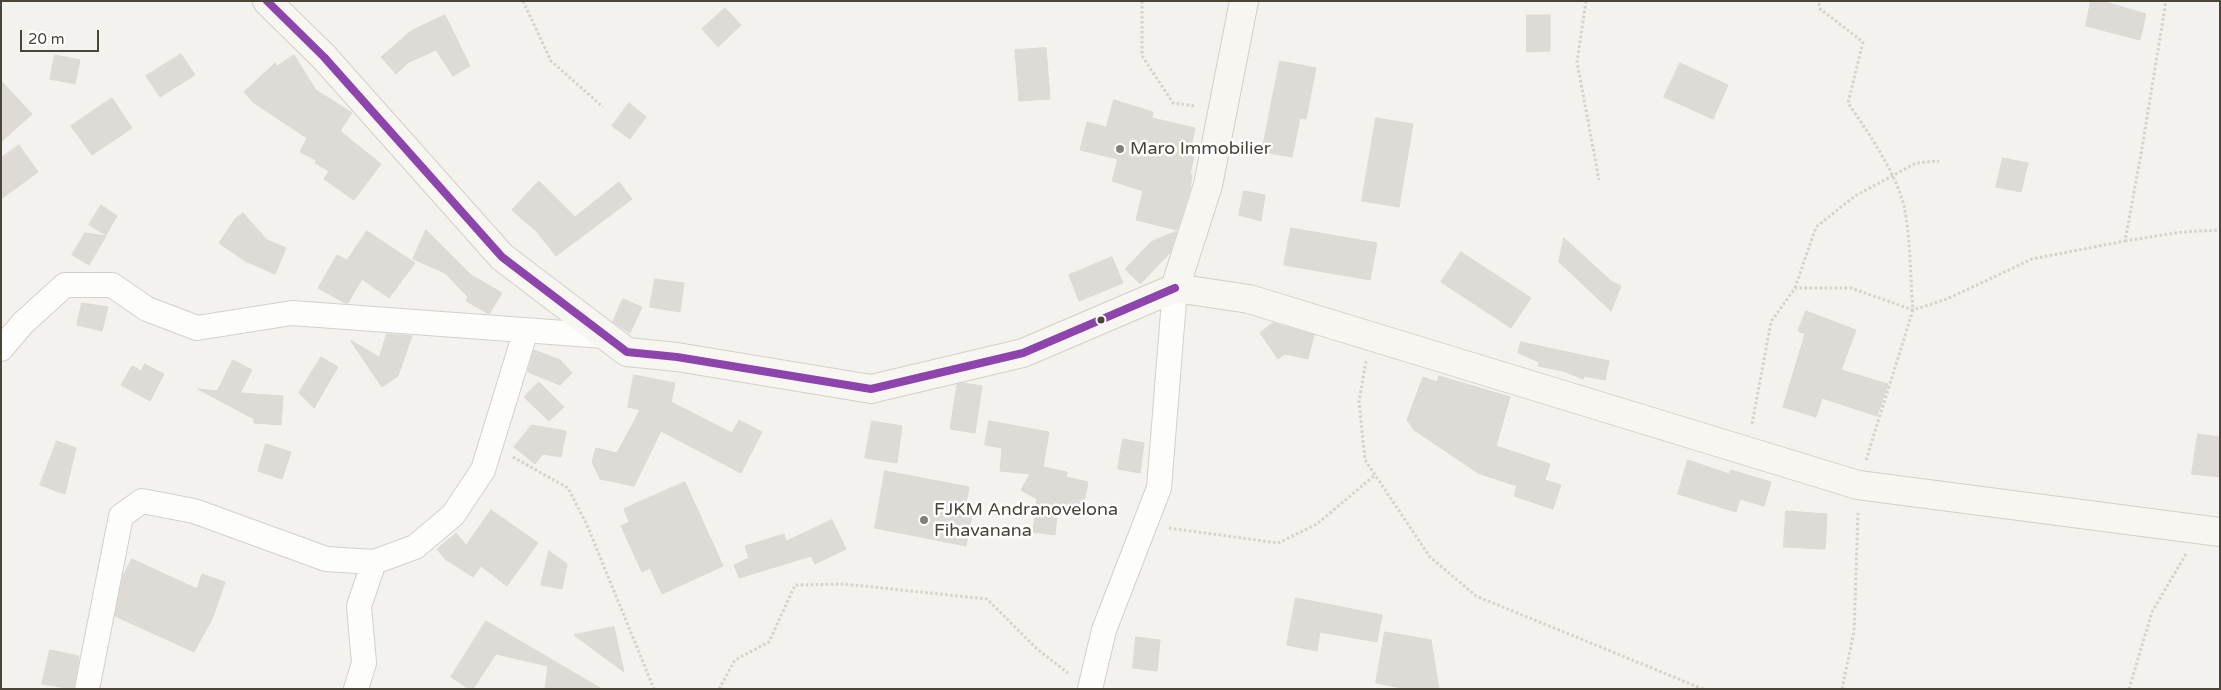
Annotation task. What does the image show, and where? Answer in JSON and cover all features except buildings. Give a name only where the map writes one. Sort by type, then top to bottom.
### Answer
[{"type":"street","points":[[267,1],[324,57],[502,257],[627,352],[677,357],[871,389],[1023,353],[1175,288],[1249,299],[1858,485],[2210,531]]},
{"type":"street","points":[[1081,683],[1104,630],[1159,488],[1175,288],[1208,185],[1244,1]]},
{"type":"street","points":[[1,349],[23,323],[65,285],[112,285],[147,309],[197,328],[292,313],[605,336]]},
{"type":"street","points":[[87,689],[121,516],[142,501],[194,511],[326,559],[374,562],[415,547],[453,515],[483,470],[526,330]]},
{"type":"street","points":[[356,689],[364,664],[359,606],[374,562]]},
{"type":"path","points":[[523,1],[551,61],[603,107]]},
{"type":"path","points":[[1142,1],[1142,56],[1173,103],[1223,110]]},
{"type":"path","points":[[1586,1],[1577,62],[1598,180]]},
{"type":"path","points":[[1819,1],[1819,8],[1863,42],[1848,103],[1869,133],[1892,176],[1905,210],[1913,310],[1858,485],[1858,556],[1854,632],[1842,689]]},
{"type":"path","points":[[2125,241],[2142,154],[2166,1]]},
{"type":"path","points":[[1747,451],[1772,322],[1795,288],[1816,227],[1855,196],[1916,163],[1939,162]]},
{"type":"path","points":[[1795,288],[1851,288],[1913,310],[1947,299],[2032,259],[2182,232],[2220,230]]},
{"type":"path","points":[[1371,336],[1359,402],[1365,460],[1430,557],[1476,596],[1702,689]]},
{"type":"path","points":[[491,444],[568,488],[587,526],[654,689]]},
{"type":"path","points":[[1145,525],[1278,543],[1317,524],[1375,475]]},
{"type":"path","points":[[2129,689],[2152,612],[2210,531]]},
{"type":"path","points":[[719,689],[735,660],[769,642],[795,585],[844,584],[988,599],[1037,649],[1081,683]]},
{"type":"transit line","points":[[267,1],[324,57],[502,257],[627,352],[677,357],[871,389],[1023,353],[1175,288]]},
{"type":"place","name":"Maro Immobilier","points":[[1120,149]]},
{"type":"place","name":"FJKM Andranovelona Fihavanana","points":[[924,520]]}]
